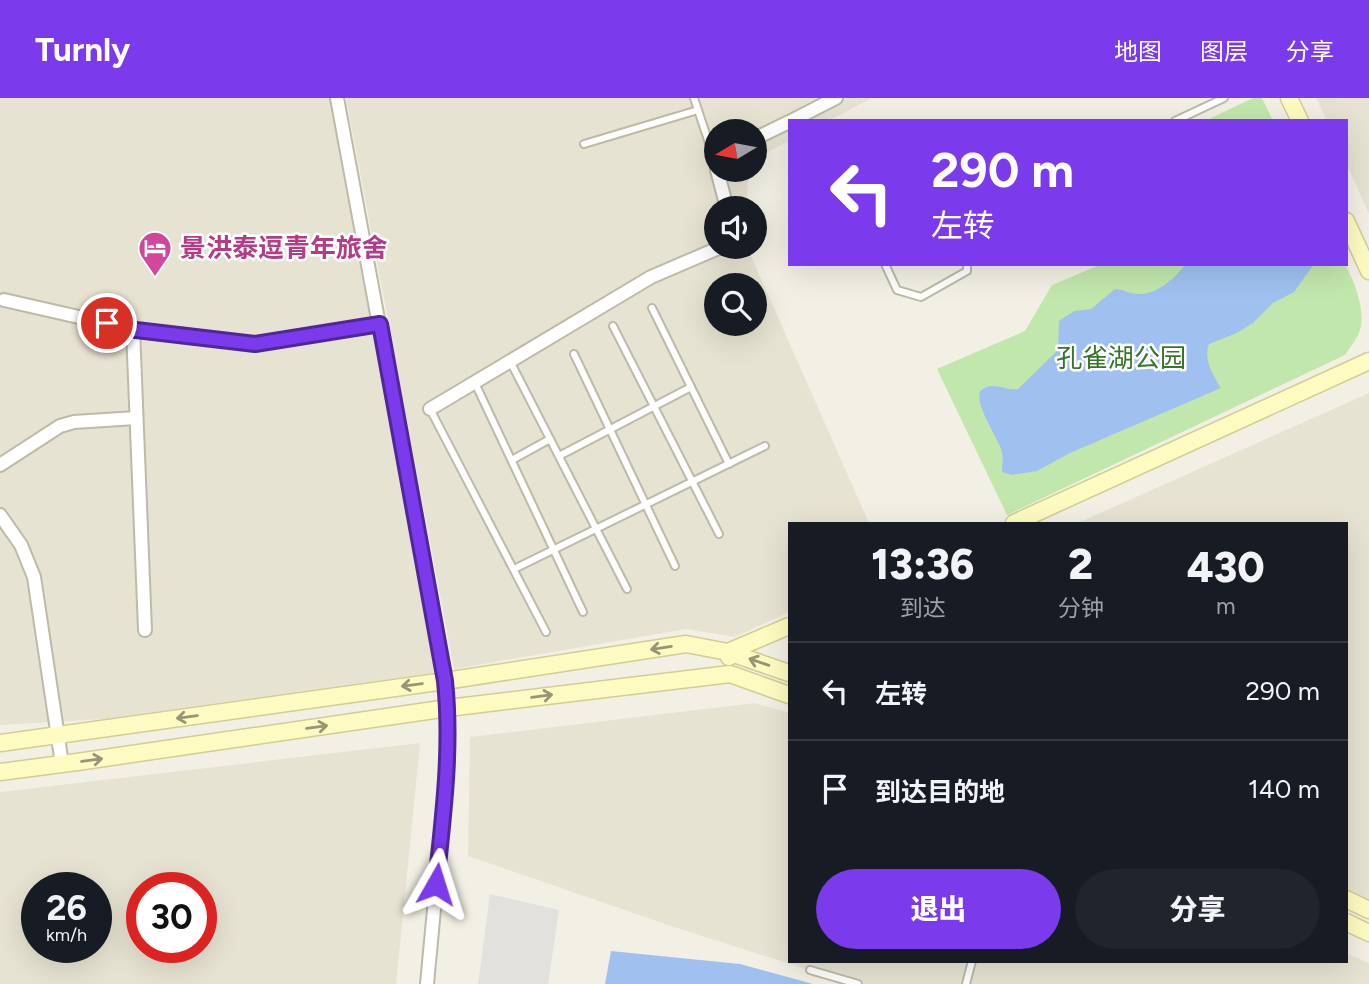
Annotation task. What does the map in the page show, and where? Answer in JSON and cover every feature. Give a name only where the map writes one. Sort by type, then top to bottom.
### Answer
[{"type":"main road","points":[[1289,98],[1299,119]]},
{"type":"main road","points":[[1348,225],[1369,271]]},
{"type":"main road","points":[[1016,522],[1369,361]]},
{"type":"main road","points":[[729,652],[788,626]]},
{"type":"main road","points":[[0,743],[445,681],[686,644],[729,652],[788,673]]},
{"type":"main road","points":[[729,652],[730,674]]},
{"type":"main road","points":[[0,772],[448,708],[730,674],[788,695]]},
{"type":"main road","points":[[1348,901],[1369,910]]},
{"type":"main road","points":[[1348,923],[1369,933]]},
{"type":"street","points":[[337,98],[448,708],[448,760],[427,984]]},
{"type":"street","points":[[794,119],[836,98]]},
{"type":"street","points":[[767,132],[788,122]]},
{"type":"street","points":[[430,409],[651,277],[704,254]]},
{"type":"street","points":[[4,300],[133,329],[255,344],[380,324]]},
{"type":"street","points":[[133,329],[145,630]]},
{"type":"street","points":[[0,465],[67,424],[136,418]]},
{"type":"street","points":[[0,515],[21,545],[34,577],[62,764]]},
{"type":"lane","points":[[694,98],[704,128]]},
{"type":"lane","points":[[1179,119],[1224,98]]},
{"type":"lane","points":[[584,144],[698,110]]},
{"type":"lane","points":[[886,266],[897,290],[921,296],[967,271],[967,266]]},
{"type":"lane","points":[[652,308],[729,464]]},
{"type":"lane","points":[[613,326],[719,534]]},
{"type":"lane","points":[[574,354],[675,566]]},
{"type":"lane","points":[[510,361],[627,589]]},
{"type":"lane","points":[[474,383],[583,612]]},
{"type":"lane","points":[[559,456],[691,387]]},
{"type":"lane","points":[[430,409],[547,632]]},
{"type":"lane","points":[[512,460],[550,439]]},
{"type":"lane","points":[[514,569],[765,446]]},
{"type":"lane","points":[[966,984],[971,963]]},
{"type":"lane","points":[[810,970],[858,984]]},
{"type":"shaded area","points":[[0,98],[332,98],[437,672],[103,719],[0,725]]},
{"type":"shaded area","points":[[346,98],[872,98],[832,119],[788,119],[788,142],[767,152],[767,119],[704,119],[704,182],[748,182],[747,196],[704,196],[704,259],[752,259],[758,273],[704,273],[704,336],[767,336],[767,292],[869,522],[788,522],[788,612],[735,637],[686,629],[454,669]]},
{"type":"shaded area","points":[[1316,98],[1369,98],[1369,214],[1348,167],[1348,119],[1326,119]]},
{"type":"shaded area","points":[[1369,393],[1369,904],[1348,895],[1348,522],[1080,522]]},
{"type":"shaded area","points":[[755,703],[788,713],[788,963],[1348,963],[1348,954],[1369,963],[1369,984],[853,984],[674,927],[468,856],[470,737]]},
{"type":"shaded area","points":[[420,743],[396,984],[0,984],[0,792]]},
{"type":"shaded area","points":[[490,894],[559,910],[548,984],[478,984]]},
{"type":"green space","points":[[1253,98],[1262,98],[1272,119],[1209,119]]},
{"type":"green space","name":"孔雀湖公园","points":[[1097,266],[1346,266],[1360,305],[1360,330],[1345,355],[1007,515],[937,369],[1025,331],[1052,285]]},
{"type":"water","points":[[1184,266],[1313,266],[1294,292],[1273,303],[1253,323],[1237,333],[1209,344],[1208,361],[1221,388],[1070,453],[1037,471],[1012,475],[1002,472],[1002,452],[980,404],[980,391],[990,386],[1018,389],[1058,350],[1059,321],[1074,311],[1091,309],[1115,289],[1145,294],[1159,289]]},
{"type":"water","points":[[611,951],[740,964],[813,984],[605,984]]},
{"type":"place","name":"景洪泰逗青年旅舍","points":[[155,278]]},
{"type":"route","points":[[107,323],[136,330],[255,344],[380,324],[448,708],[448,760],[436,884]]}]
